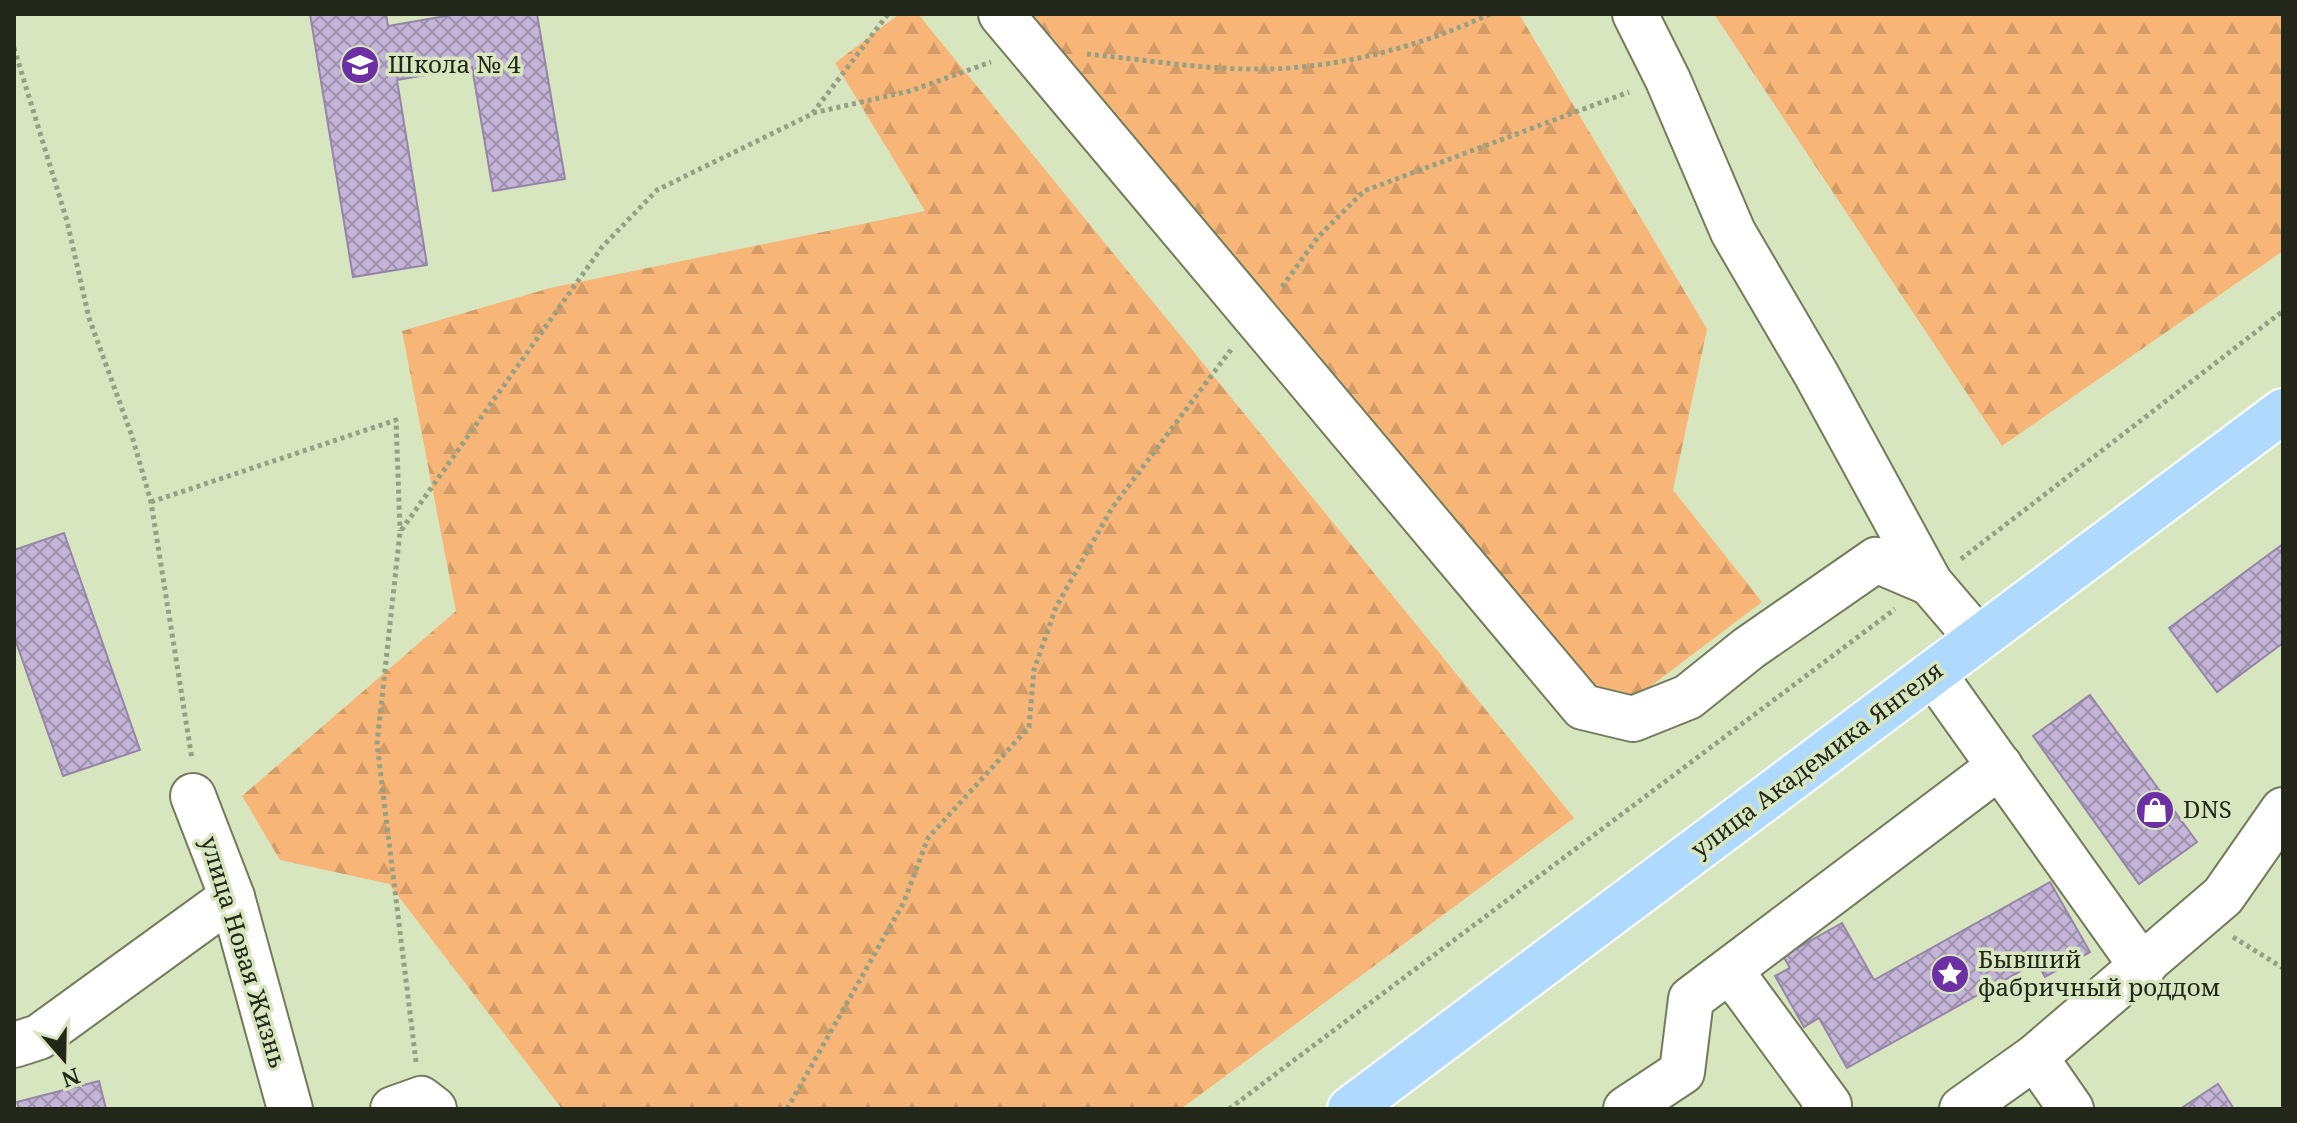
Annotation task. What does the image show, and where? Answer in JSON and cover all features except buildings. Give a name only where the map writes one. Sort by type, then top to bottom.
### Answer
[{"type":"main road","name":"улица Академика Янгеля","points":[[1350,1109],[2283,411]]},
{"type":"street","points":[[1001,14],[1254,320],[1583,707],[1633,719],[1688,697],[1749,648],[1876,560],[1930,583]]},
{"type":"street","points":[[1635,14],[1668,80],[1733,232],[1816,374],[1930,583],[1978,639]]},
{"type":"street","points":[[1933,673],[2143,968]]},
{"type":"street","points":[[1626,1109],[1682,1072],[1691,999],[2000,766]]},
{"type":"street","name":"улица Новая Жизнь","points":[[193,796],[232,897],[290,1109]]},
{"type":"street","points":[[1962,1109],[2035,1057],[2143,968],[2223,896],[2283,810]]},
{"type":"street","points":[[14,1045],[39,1037],[232,897]]},
{"type":"street","points":[[1730,970],[1829,1105],[1824,1109]]},
{"type":"street","points":[[2035,1057],[2071,1109]]},
{"type":"path","points":[[812,114],[888,14]]},
{"type":"path","points":[[400,532],[602,247],[657,190],[812,114],[910,91],[1029,48],[1247,70],[1363,59],[1460,28],[1490,14]]},
{"type":"path","points":[[14,48],[67,221],[89,318],[132,436],[151,502],[192,745],[193,796]]},
{"type":"path","points":[[787,1109],[904,902],[928,838],[1029,727],[1034,670],[1056,607],[1112,508],[1176,418],[1318,237],[1364,191],[1576,110],[1668,80]]},
{"type":"path","points":[[1229,1109],[1930,583],[2283,311]]},
{"type":"path","points":[[151,502],[396,420],[400,532],[377,744],[416,1106]]},
{"type":"path","points":[[2198,916],[2283,968]]},
{"type":"green space","points":[[899,14],[918,14],[1574,818],[1181,1109],[562,1109],[389,884],[280,860],[242,796],[456,611],[402,331],[550,288],[925,211],[835,63]]},
{"type":"green space","points":[[1024,14],[1519,14],[1707,329],[1673,490],[1762,602],[1631,701],[1560,687]]},
{"type":"green space","points":[[1714,14],[2283,14],[2283,251],[2002,446]]},
{"type":"place","name":"Школа № 4","points":[[360,65]]},
{"type":"place","name":"DNS","points":[[2155,810]]},
{"type":"place","name":"Бывший фабричный роддом","points":[[1950,974]]}]
